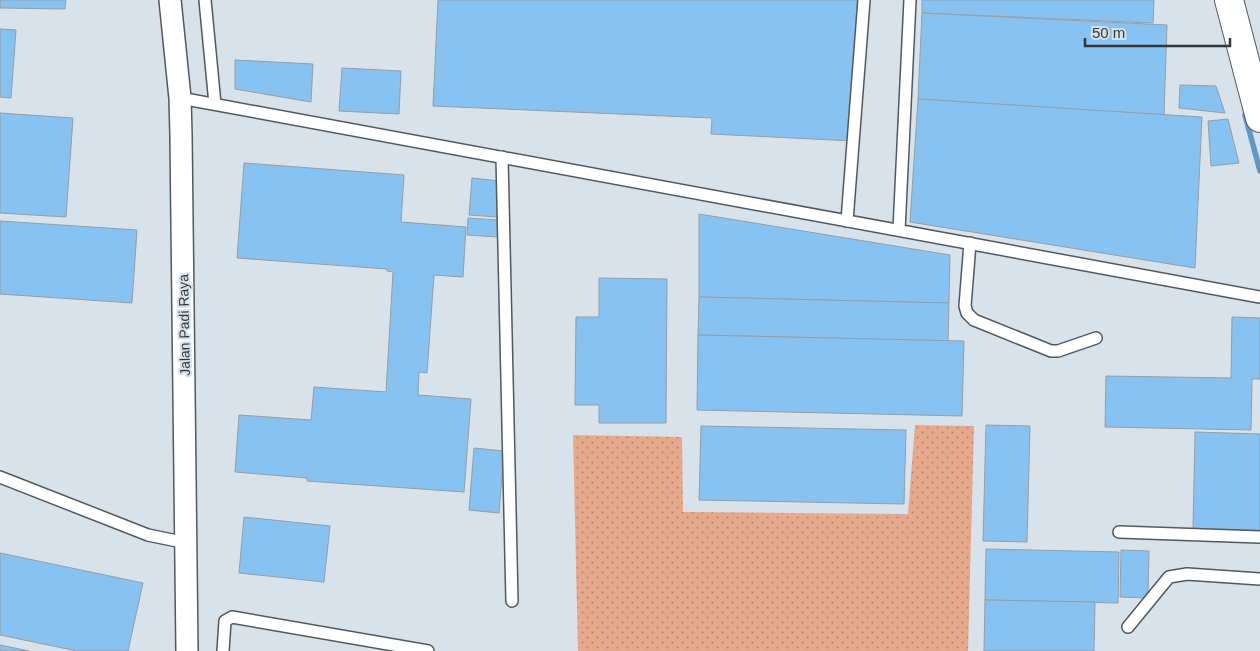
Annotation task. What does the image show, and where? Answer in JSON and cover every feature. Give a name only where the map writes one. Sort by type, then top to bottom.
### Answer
[{"type":"street","name":"Jalan Padi Raya","points":[[170,0],[180,98],[187,651]]},
{"type":"street","points":[[1229,0],[1260,118]]},
{"type":"lane","points":[[205,0],[215,104]]},
{"type":"lane","points":[[847,221],[864,0]]},
{"type":"lane","points":[[899,230],[910,0]]},
{"type":"lane","points":[[180,98],[1260,297]]},
{"type":"lane","points":[[502,157],[512,601]]},
{"type":"lane","points":[[970,243],[965,306],[967,313],[974,320],[1058,352],[1096,338]]},
{"type":"lane","points":[[0,477],[148,535],[187,543]]},
{"type":"lane","points":[[1119,532],[1260,537]]},
{"type":"lane","points":[[1128,627],[1170,578],[1187,574],[1260,578]]},
{"type":"lane","points":[[223,651],[225,621],[232,618],[428,651]]},
{"type":"shaded area","points":[[915,425],[974,426],[968,651],[578,651],[573,435],[682,437],[683,512],[908,514]]},
{"type":"building","points":[[0,0],[66,0],[65,9],[0,8]]},
{"type":"building","points":[[438,0],[859,0],[853,141],[711,134],[712,118],[433,106]]},
{"type":"building","points":[[922,0],[1154,0],[1153,23],[922,13]]},
{"type":"building","points":[[922,13],[1167,25],[1164,115],[918,99]]},
{"type":"building","points":[[0,29],[16,30],[11,98],[0,97]]},
{"type":"building","points":[[235,60],[313,64],[311,102],[235,89]]},
{"type":"building","points":[[342,68],[401,71],[399,114],[339,111]]},
{"type":"building","points":[[1180,85],[1216,86],[1225,113],[1179,108]]},
{"type":"building","points":[[918,99],[1202,117],[1195,268],[910,222]]},
{"type":"building","points":[[0,113],[73,118],[66,217],[0,213]]},
{"type":"building","points":[[1228,119],[1239,163],[1211,166],[1208,121]]},
{"type":"building","points":[[244,163],[404,175],[401,222],[466,227],[463,277],[434,275],[427,373],[419,372],[418,395],[471,399],[464,492],[307,481],[307,478],[235,472],[239,415],[311,420],[314,387],[386,392],[393,272],[387,271],[387,269],[237,258]]},
{"type":"building","points":[[472,178],[500,181],[497,217],[469,215]]},
{"type":"building","points":[[699,214],[950,255],[949,303],[699,297]]},
{"type":"building","points":[[468,218],[499,220],[498,237],[467,235]]},
{"type":"building","points":[[0,221],[137,230],[132,303],[0,294]]},
{"type":"building","points":[[599,278],[667,279],[666,423],[599,423],[599,405],[575,405],[576,317],[599,317]]},
{"type":"building","points":[[699,297],[949,303],[948,341],[698,335]]},
{"type":"building","points":[[1232,317],[1260,318],[1260,379],[1252,379],[1251,430],[1105,427],[1106,376],[1231,378]]},
{"type":"building","points":[[698,335],[964,341],[962,416],[697,410]]},
{"type":"building","points":[[986,425],[1030,426],[1027,542],[983,541]]},
{"type":"building","points":[[701,426],[906,430],[904,504],[699,500]]},
{"type":"building","points":[[1195,432],[1260,434],[1260,530],[1193,529]]},
{"type":"building","points":[[474,448],[504,451],[499,513],[469,510]]},
{"type":"building","points":[[244,517],[330,526],[324,582],[239,573]]},
{"type":"building","points":[[986,549],[1119,552],[1118,603],[985,600]]},
{"type":"building","points":[[1121,550],[1149,551],[1148,598],[1120,597]]},
{"type":"building","points":[[0,553],[143,583],[128,651],[77,651],[0,635]]},
{"type":"building","points":[[985,600],[1095,602],[1094,651],[984,651]]},
{"type":"building","points":[[0,645],[29,651],[0,651]]},
{"type":"waterway","points":[[1245,115],[1260,171]]}]
